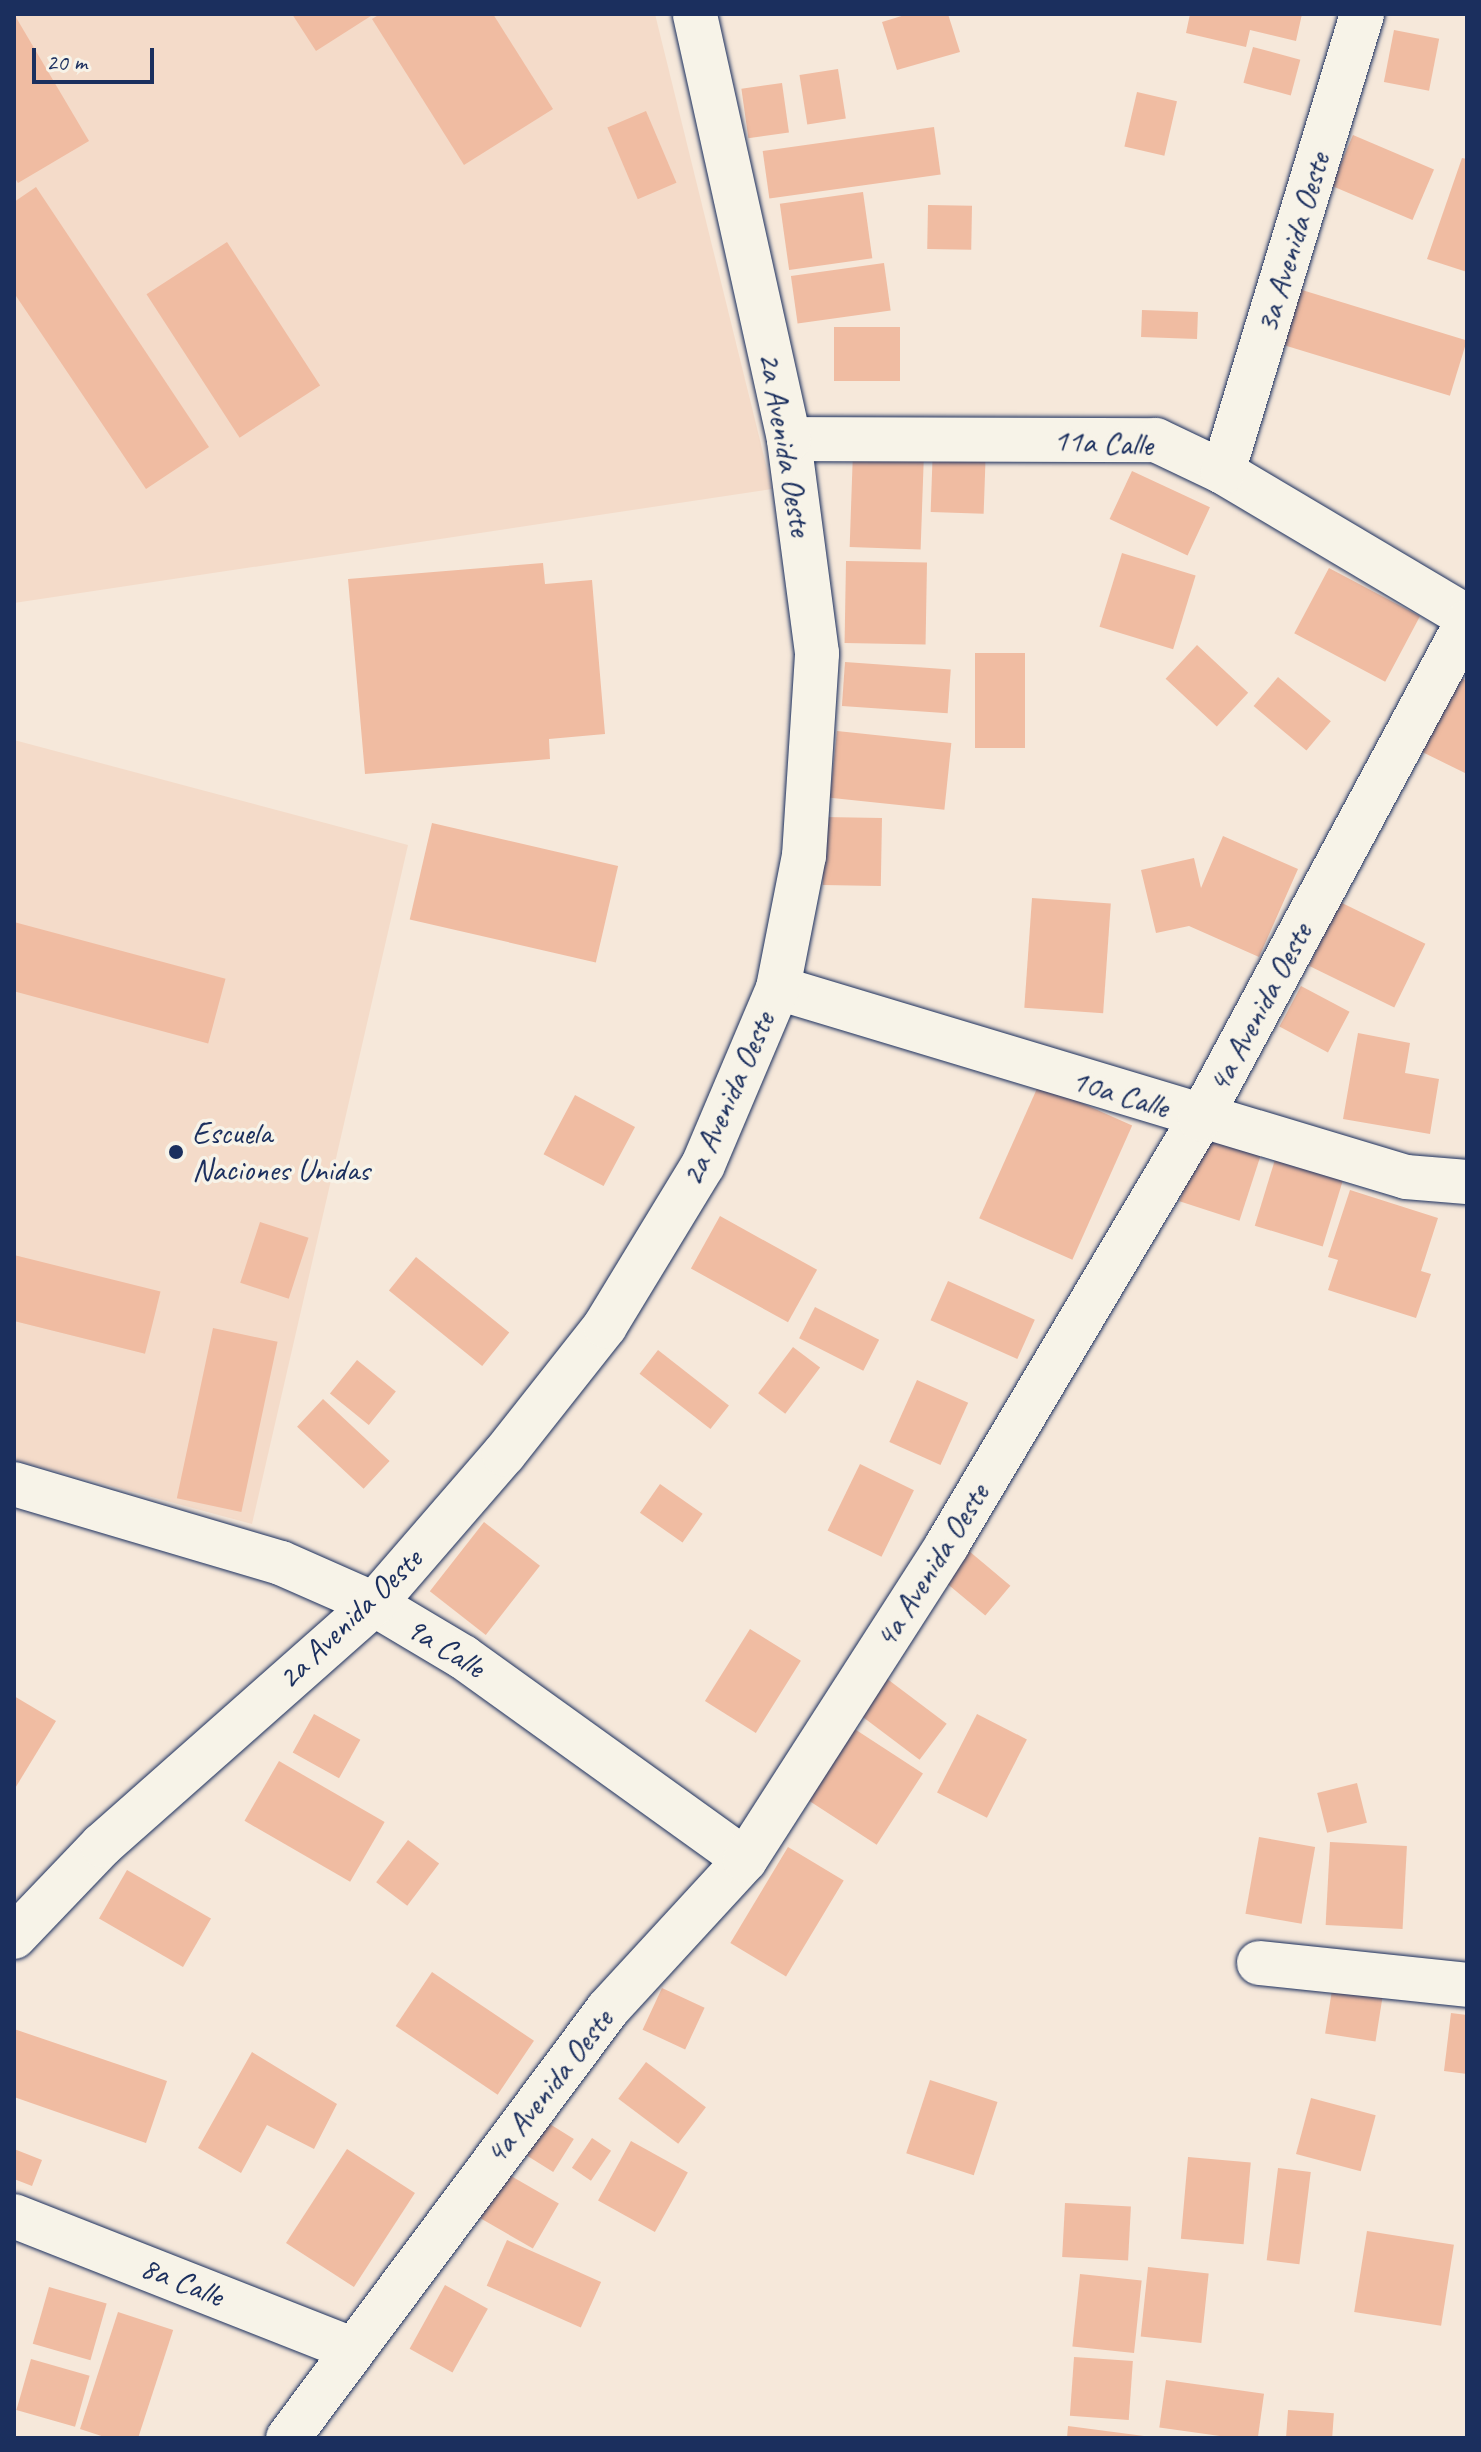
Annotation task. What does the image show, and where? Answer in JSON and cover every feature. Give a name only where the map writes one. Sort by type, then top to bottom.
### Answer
[{"type":"street","name":"2a Avenida Oeste","points":[[14,1937],[102,1845],[374,1604],[605,1326],[703,1165],[778,988],[804,856],[817,653],[789,439],[695,14]]},
{"type":"street","name":"3a Avenida Oeste","points":[[1223,472],[1362,14]]},
{"type":"street","name":"11a Calle","points":[[789,439],[1156,440],[1223,472],[1467,619]]},
{"type":"street","name":"4a Avenida Oeste","points":[[288,2438],[349,2348],[608,2009],[745,1860],[947,1545],[1200,1119],[1467,619]]},
{"type":"street","name":"10a Calle","points":[[778,988],[1200,1119],[1406,1177],[1467,1182]]},
{"type":"street","name":"9a Calle","points":[[14,1484],[281,1563],[374,1604],[463,1657],[745,1860]]},
{"type":"street","points":[[1259,1963],[1467,1985]]},
{"type":"street","name":"8a Calle","points":[[14,2216],[349,2348]]},
{"type":"shaded area","points":[[14,14],[655,14],[772,489],[14,603]]},
{"type":"shaded area","name":"Escuela Naciones Unidas","points":[[14,740],[408,845],[252,1524],[14,1460]]},
{"type":"building","points":[[14,14],[89,141],[18,183],[14,177]]},
{"type":"building","points":[[292,14],[374,14],[316,51]]},
{"type":"building","points":[[380,14],[493,14],[553,109],[464,165],[372,19]]},
{"type":"building","points":[[908,14],[948,14],[960,52],[897,70],[882,22]]},
{"type":"building","points":[[1190,14],[1302,14],[1296,41],[1250,30],[1246,47],[1186,33]]},
{"type":"building","points":[[1394,30],[1439,39],[1429,91],[1384,82]]},
{"type":"building","points":[[1253,47],[1300,60],[1291,95],[1243,83]]},
{"type":"building","points":[[838,69],[846,118],[807,124],[799,75]]},
{"type":"building","points":[[782,83],[789,133],[748,138],[741,89]]},
{"type":"building","points":[[1137,92],[1177,101],[1164,156],[1124,147]]},
{"type":"building","points":[[646,111],[676,183],[638,199],[607,127]]},
{"type":"building","points":[[934,127],[941,175],[769,199],[763,151]]},
{"type":"building","points":[[1353,135],[1434,169],[1413,220],[1332,186]]},
{"type":"building","points":[[1462,158],[1467,159],[1467,272],[1427,259]]},
{"type":"building","points":[[36,187],[209,447],[146,489],[14,293],[14,202]]},
{"type":"building","points":[[863,192],[872,258],[789,270],[780,204]]},
{"type":"building","points":[[928,205],[972,206],[971,250],[927,249]]},
{"type":"building","points":[[227,242],[320,385],[240,438],[146,294]]},
{"type":"building","points":[[884,263],[891,311],[798,324],[791,276]]},
{"type":"building","points":[[1289,286],[1467,340],[1450,396],[1272,341]]},
{"type":"building","points":[[1142,310],[1198,312],[1197,339],[1141,337]]},
{"type":"building","points":[[834,327],[900,327],[900,381],[834,381]]},
{"type":"building","points":[[933,445],[986,447],[984,514],[931,512]]},
{"type":"building","points":[[853,451],[924,453],[921,549],[850,547]]},
{"type":"building","points":[[1132,471],[1210,507],[1188,555],[1110,519]]},
{"type":"building","points":[[1122,553],[1196,576],[1173,649],[1099,627]]},
{"type":"building","points":[[846,561],[927,562],[926,644],[845,643]]},
{"type":"building","points":[[543,563],[545,584],[592,580],[605,734],[549,739],[550,759],[365,774],[348,579]]},
{"type":"building","points":[[1329,568],[1420,616],[1385,682],[1294,633]]},
{"type":"building","points":[[1197,645],[1248,693],[1217,726],[1166,679]]},
{"type":"building","points":[[975,653],[1025,653],[1025,748],[975,748]]},
{"type":"building","points":[[845,662],[951,669],[948,713],[842,706]]},
{"type":"building","points":[[1446,670],[1467,681],[1467,774],[1408,745]]},
{"type":"building","points":[[1278,677],[1331,721],[1306,750],[1254,706]]},
{"type":"building","points":[[837,731],[951,743],[944,810],[830,798]]},
{"type":"building","points":[[824,817],[882,818],[881,886],[823,885]]},
{"type":"building","points":[[432,823],[618,866],[596,962],[410,919]]},
{"type":"building","points":[[1223,836],[1298,869],[1259,957],[1189,926],[1156,933],[1141,870],[1194,858],[1201,888]]},
{"type":"building","points":[[1032,898],[1111,904],[1103,1013],[1024,1008]]},
{"type":"building","points":[[1340,902],[1425,944],[1394,1007],[1309,966]]},
{"type":"building","points":[[14,922],[226,979],[208,1043],[14,991]]},
{"type":"building","points":[[1301,986],[1350,1012],[1328,1052],[1279,1027]]},
{"type":"building","points":[[1358,1033],[1410,1043],[1405,1073],[1439,1079],[1430,1134],[1343,1119]]},
{"type":"building","points":[[1039,1084],[1132,1125],[1072,1260],[979,1218]]},
{"type":"building","points":[[575,1095],[635,1127],[604,1186],[544,1154]]},
{"type":"building","points":[[1203,1129],[1263,1148],[1239,1221],[1180,1201]]},
{"type":"building","points":[[1277,1153],[1345,1174],[1323,1246],[1255,1226]]},
{"type":"building","points":[[1350,1190],[1438,1218],[1421,1271],[1431,1274],[1416,1318],[1328,1290],[1338,1260],[1328,1257]]},
{"type":"building","points":[[720,1216],[817,1270],[788,1322],[691,1268]]},
{"type":"building","points":[[260,1222],[309,1238],[289,1299],[240,1283]]},
{"type":"building","points":[[14,1255],[161,1292],[145,1354],[14,1321]]},
{"type":"building","points":[[416,1257],[509,1333],[482,1366],[389,1290]]},
{"type":"building","points":[[948,1281],[1035,1320],[1017,1359],[931,1320]]},
{"type":"building","points":[[815,1307],[879,1340],[863,1371],[799,1338]]},
{"type":"building","points":[[213,1328],[278,1342],[241,1512],[177,1498]]},
{"type":"building","points":[[793,1347],[820,1367],[785,1414],[758,1393]]},
{"type":"building","points":[[658,1350],[729,1405],[710,1429],[640,1374]]},
{"type":"building","points":[[357,1360],[396,1391],[369,1425],[330,1393]]},
{"type":"building","points":[[917,1380],[968,1403],[941,1465],[889,1442]]},
{"type":"building","points":[[323,1399],[390,1461],[364,1489],[297,1427]]},
{"type":"building","points":[[860,1464],[914,1490],[881,1557],[828,1531]]},
{"type":"building","points":[[660,1484],[703,1514],[683,1542],[640,1513]]},
{"type":"building","points":[[484,1522],[540,1566],[486,1635],[430,1591]]},
{"type":"building","points":[[969,1551],[1010,1586],[985,1616],[944,1581]]},
{"type":"building","points":[[750,1629],[801,1661],[756,1733],[705,1701]]},
{"type":"building","points":[[878,1672],[947,1724],[920,1760],[851,1708]]},
{"type":"building","points":[[14,1696],[56,1721],[14,1790]]},
{"type":"building","points":[[314,1714],[360,1740],[339,1778],[293,1752]]},
{"type":"building","points":[[977,1714],[1027,1739],[987,1818],[937,1792]]},
{"type":"building","points":[[850,1726],[923,1773],[877,1845],[804,1797]]},
{"type":"building","points":[[279,1761],[385,1822],[350,1882],[244,1821]]},
{"type":"building","points":[[1357,1783],[1367,1823],[1327,1833],[1317,1793]]},
{"type":"building","points":[[1259,1837],[1315,1847],[1302,1924],[1245,1914]]},
{"type":"building","points":[[408,1840],[439,1863],[407,1906],[376,1882]]},
{"type":"building","points":[[1330,1842],[1407,1846],[1403,1929],[1326,1925]]},
{"type":"building","points":[[788,1847],[844,1880],[786,1976],[730,1943]]},
{"type":"building","points":[[127,1870],[211,1918],[183,1967],[99,1918]]},
{"type":"building","points":[[432,1972],[534,2041],[498,2095],[396,2026]]},
{"type":"building","points":[[662,1988],[705,2008],[685,2050],[643,2030]]},
{"type":"building","points":[[1332,1990],[1382,1998],[1375,2041],[1325,2033]]},
{"type":"building","points":[[1451,2013],[1467,2015],[1467,2074],[1444,2071]]},
{"type":"building","points":[[14,2029],[167,2081],[146,2143],[14,2097]]},
{"type":"building","points":[[252,2052],[337,2104],[314,2149],[267,2125],[241,2173],[198,2148]]},
{"type":"building","points":[[646,2062],[706,2107],[678,2144],[618,2099]]},
{"type":"building","points":[[930,2080],[998,2102],[974,2175],[906,2153]]},
{"type":"building","points":[[1311,2098],[1376,2115],[1361,2171],[1296,2154]]},
{"type":"building","points":[[545,2121],[574,2139],[553,2172],[524,2154]]},
{"type":"building","points":[[592,2138],[611,2151],[591,2181],[572,2168]]},
{"type":"building","points":[[631,2141],[688,2173],[655,2232],[598,2200]]},
{"type":"building","points":[[14,2149],[42,2160],[32,2186],[14,2179]]},
{"type":"building","points":[[347,2149],[415,2193],[354,2287],[286,2243]]},
{"type":"building","points":[[1188,2157],[1251,2162],[1244,2244],[1181,2239]]},
{"type":"building","points":[[1278,2168],[1311,2172],[1299,2264],[1267,2260]]},
{"type":"building","points":[[506,2173],[559,2204],[533,2249],[480,2218]]},
{"type":"building","points":[[1065,2203],[1131,2206],[1128,2260],[1062,2257]]},
{"type":"building","points":[[1367,2231],[1454,2245],[1441,2326],[1354,2312]]},
{"type":"building","points":[[507,2240],[601,2282],[581,2328],[487,2286]]},
{"type":"building","points":[[1148,2267],[1209,2273],[1201,2343],[1141,2337]]},
{"type":"building","points":[[1080,2274],[1142,2280],[1134,2353],[1072,2347]]},
{"type":"building","points":[[445,2285],[488,2309],[452,2373],[410,2349]]},
{"type":"building","points":[[49,2287],[107,2304],[90,2360],[33,2344]]},
{"type":"building","points":[[118,2312],[173,2330],[138,2438],[108,2438],[80,2429]]},
{"type":"building","points":[[1074,2357],[1133,2361],[1129,2420],[1070,2416]]},
{"type":"building","points":[[31,2359],[90,2376],[75,2427],[16,2410]]},
{"type":"building","points":[[1166,2380],[1264,2394],[1258,2438],[1234,2438],[1159,2428]]},
{"type":"building","points":[[1288,2410],[1334,2413],[1332,2438],[1286,2438]]},
{"type":"building","points":[[1068,2426],[1144,2436],[1144,2438],[1067,2438]]},
{"type":"place","name":"Escuela Naciones Unidas","points":[[176,1152]]}]
